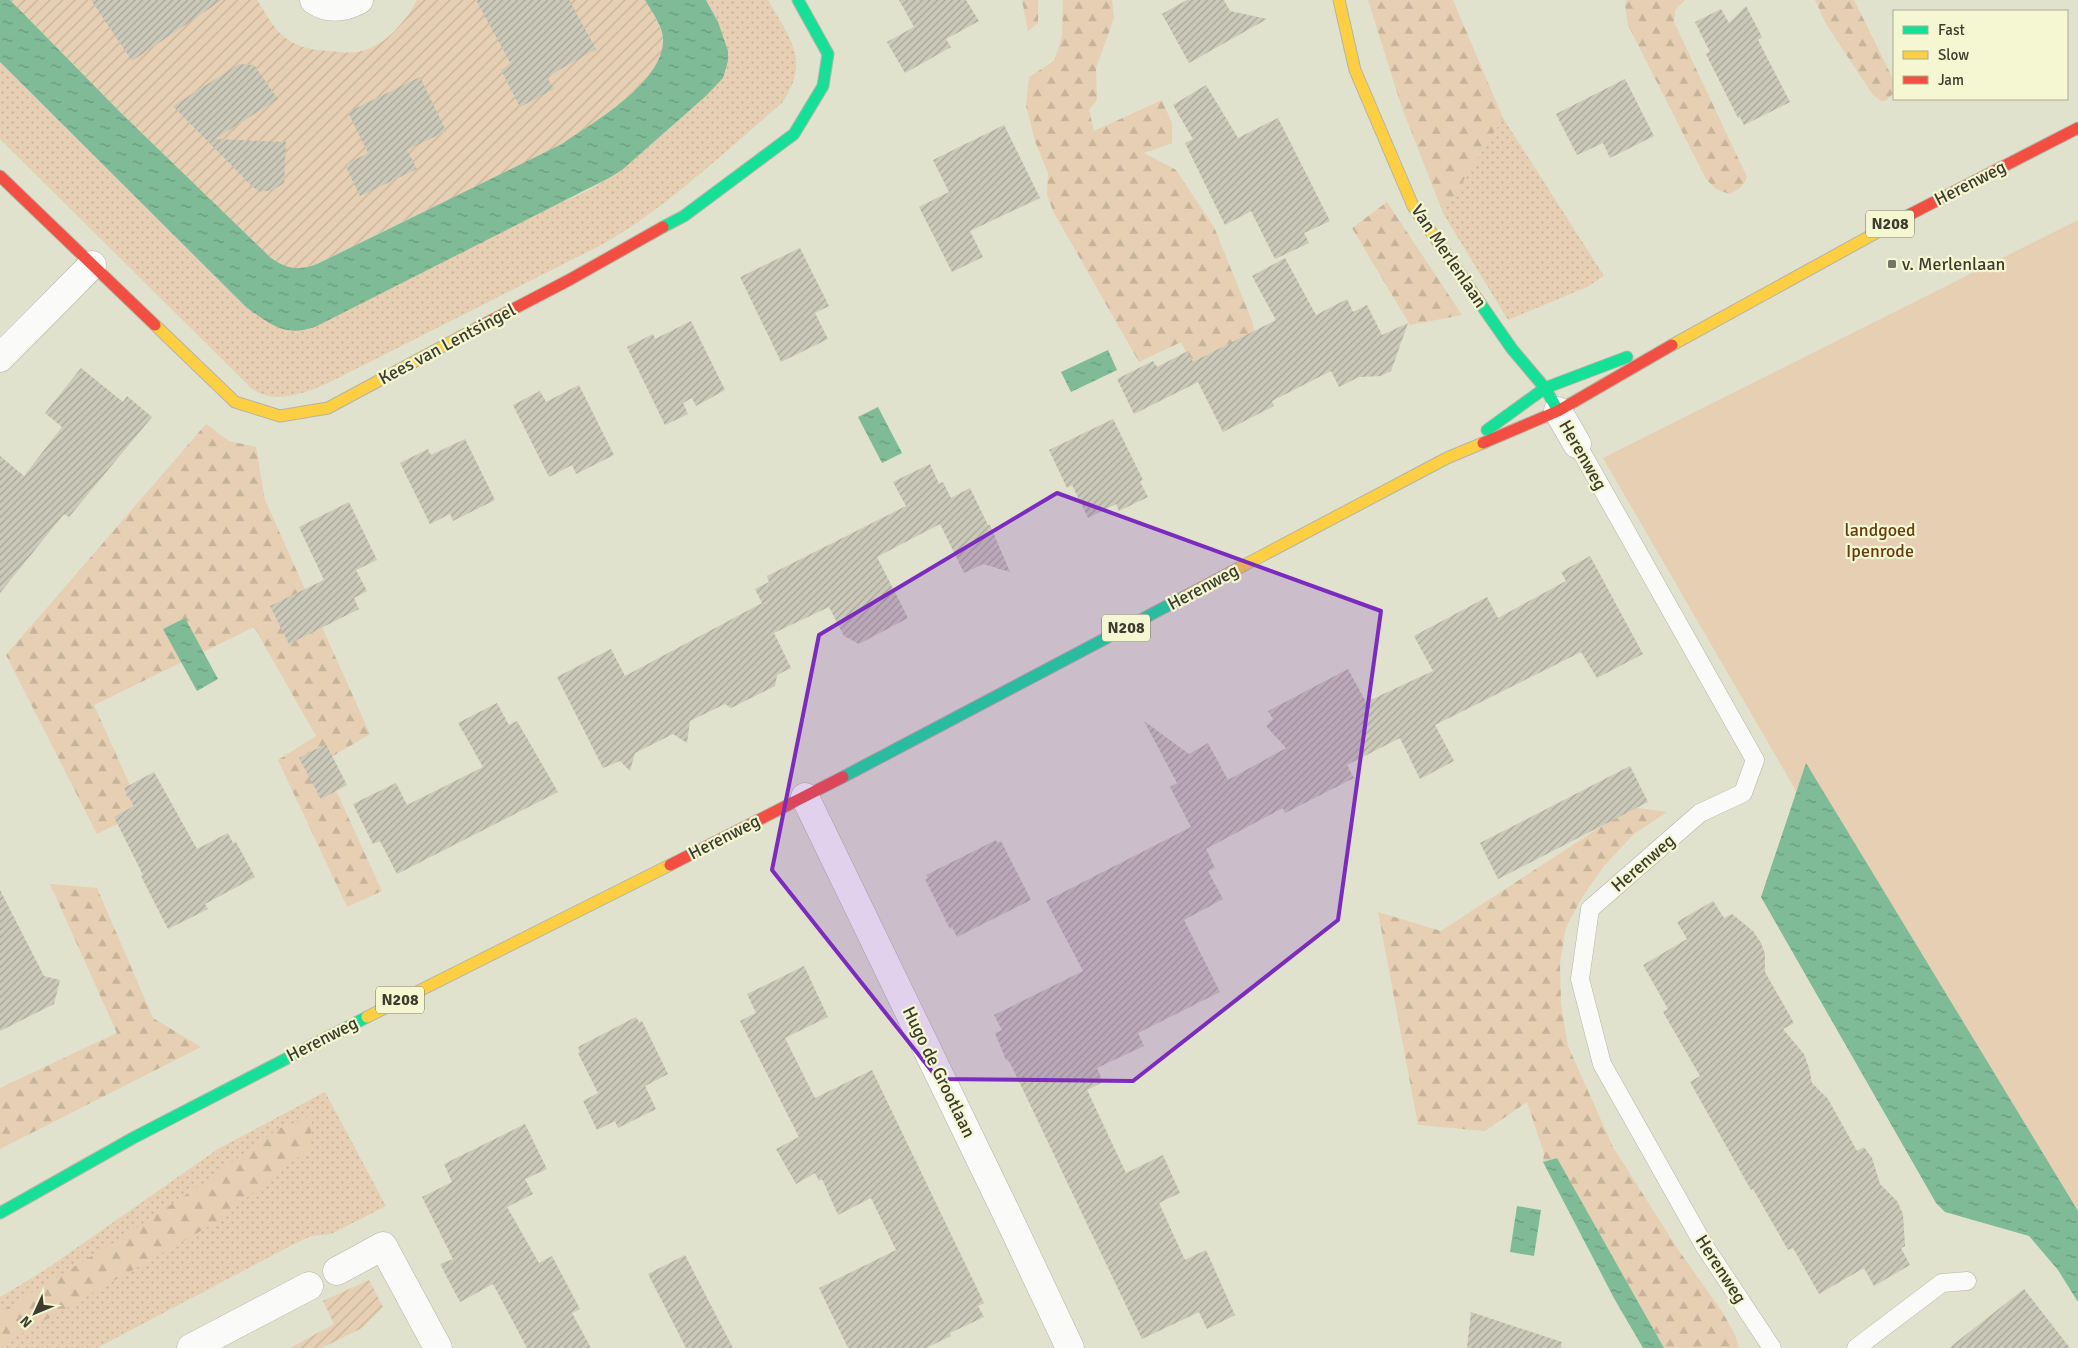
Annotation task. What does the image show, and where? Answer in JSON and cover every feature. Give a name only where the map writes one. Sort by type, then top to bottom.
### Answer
[{"type":"main road","name":"Kees van Lentsingel","points":[[0,176],[235,402],[280,416],[328,408],[466,333],[569,280],[684,216],[794,134],[823,86],[828,54],[798,0]]},
{"type":"main road","name":"Van Merlenlaan","points":[[1339,0],[1356,70],[1413,206],[1512,349],[1544,388],[1558,412]]},
{"type":"main road","name":"Herenweg","points":[[0,1214],[133,1138],[277,1062],[805,797],[1447,458],[1558,412],[1706,326],[1880,230],[2078,128]]},
{"type":"main road","name":"Herenweg","points":[[1447,458],[1544,388],[1706,326]]},
{"type":"street","points":[[314,0],[325,6],[338,8],[359,0]]},
{"type":"street","points":[[0,358],[92,265]]},
{"type":"street","name":"Herenweg","points":[[1558,412],[1577,444]]},
{"type":"street","name":"Hugo de Grootlaan","points":[[805,797],[1070,1348]]},
{"type":"street","points":[[337,1271],[383,1246],[438,1348]]},
{"type":"street","points":[[191,1348],[309,1286]]},
{"type":"lane","name":"Herenweg","points":[[1577,444],[1755,760],[1743,793],[1700,813],[1590,909],[1580,979],[1602,1064],[1705,1247],[1772,1348]]},
{"type":"lane","points":[[1856,1348],[1942,1283],[1967,1281]]},
{"type":"highlighted area","points":[[1057,493],[1381,611],[1338,920],[1133,1081],[938,1079],[772,870],[819,635]]},
{"type":"green space","points":[[10,0],[257,0],[282,36],[292,42],[322,51],[349,53],[371,48],[387,38],[401,24],[417,0],[645,0],[661,30],[663,49],[658,62],[636,89],[605,115],[563,144],[317,264],[304,268],[293,268],[282,265],[271,258],[119,111]]},
{"type":"green space","points":[[706,0],[768,0],[790,38],[796,62],[791,88],[782,103],[673,196],[651,213],[603,244],[326,384],[288,396],[269,396],[251,388],[0,139],[0,62],[246,307],[279,328],[585,192],[622,170],[706,96],[718,22]]},
{"type":"green space","points":[[1022,0],[1038,0],[1038,23],[1028,31]]},
{"type":"green space","points":[[1063,0],[1112,0],[1114,18],[1096,68],[1097,100],[1089,110],[1094,131],[1162,100],[1172,124],[1172,143],[1144,153],[1176,170],[1214,227],[1252,321],[1257,344],[1205,389],[1181,342],[1139,362],[1053,211],[1047,194],[1048,173],[1035,141],[1026,106],[1029,77],[1054,61],[1062,37]]},
{"type":"green space","points":[[1368,0],[1453,0],[1503,118],[1443,213],[1401,105]]},
{"type":"green space","points":[[1626,0],[1685,0],[1675,10],[1674,22],[1747,177],[1735,191],[1729,194],[1716,189],[1706,179],[1628,25]]},
{"type":"green space","points":[[1815,0],[1854,0],[1893,79],[1893,94],[1885,101],[1881,101],[1873,95],[1826,24]]},
{"type":"green space","points":[[1503,118],[1604,276],[1587,287],[1508,320],[1443,213]]},
{"type":"green space","points":[[1387,202],[1462,315],[1410,325],[1352,228]]},
{"type":"green space","name":"landgoed Ipenrode","points":[[2078,220],[2078,1277],[1603,458]]},
{"type":"green space","points":[[206,424],[229,441],[256,447],[265,500],[370,734],[323,762],[382,891],[347,907],[278,760],[316,736],[254,627],[94,705],[142,812],[97,834],[6,655]]},
{"type":"green space","points":[[1631,807],[1667,812],[1634,834],[1604,866],[1584,894],[1566,927],[1560,963],[1561,1004],[1568,1046],[1613,1147],[1677,1248],[1723,1313],[1735,1335],[1739,1348],[1664,1348],[1557,1158],[1543,1162],[1544,1153],[1527,1102],[1485,1131],[1418,1125],[1378,912],[1441,931]]},
{"type":"green space","points":[[50,884],[97,888],[153,1018],[201,1047],[0,1149],[0,1088],[117,1033]]},
{"type":"green space","points":[[325,1092],[386,1206],[331,1234],[311,1236],[292,1245],[97,1348],[0,1348],[0,1297],[45,1270],[218,1149]]},
{"type":"green space","points":[[313,1115],[309,1149],[213,1224],[0,1346],[0,1312],[118,1240],[205,1182],[278,1129]]},
{"type":"green space","points":[[369,1280],[383,1307],[362,1328],[322,1348],[290,1348],[334,1324],[323,1301]]},
{"type":"water","points":[[0,0],[10,0],[119,111],[271,258],[282,265],[293,268],[304,268],[317,264],[562,144],[608,113],[641,85],[653,70],[661,54],[663,38],[661,28],[645,0],[706,0],[718,22],[728,51],[728,61],[723,78],[706,96],[622,170],[315,327],[295,331],[278,328],[246,307],[0,62]]},
{"type":"water","points":[[1108,350],[1117,370],[1071,392],[1061,372]]},
{"type":"water","points":[[878,407],[902,453],[882,463],[858,417]]},
{"type":"water","points":[[185,618],[218,679],[197,691],[163,629]]},
{"type":"water","points":[[1806,763],[2078,1211],[2078,1302],[2058,1270],[2029,1236],[1945,1212],[1936,1203],[1761,897]]},
{"type":"water","points":[[1557,1158],[1664,1348],[1643,1348],[1615,1300],[1543,1162]]},
{"type":"water","points":[[1517,1206],[1541,1210],[1534,1256],[1510,1252]]},
{"type":"building","points":[[91,0],[222,0],[132,61]]},
{"type":"building","points":[[476,0],[569,0],[596,49],[547,77],[554,89],[520,107],[501,70],[511,64]]},
{"type":"building","points":[[899,0],[966,0],[979,21],[946,39],[951,47],[905,73],[887,42],[914,27]]},
{"type":"building","points":[[1187,0],[1224,0],[1230,11],[1267,19],[1189,63],[1162,14]]},
{"type":"building","points":[[1746,6],[1762,37],[1758,40],[1790,102],[1744,125],[1740,117],[1738,118],[1706,54],[1710,52],[1695,22],[1721,9],[1729,23]]},
{"type":"building","points":[[239,64],[254,65],[278,99],[215,139],[286,142],[284,183],[273,190],[260,192],[253,187],[173,106]]},
{"type":"building","points":[[420,77],[446,131],[407,150],[417,169],[360,196],[345,165],[368,153],[348,112]]},
{"type":"building","points":[[1625,79],[1654,136],[1610,158],[1603,143],[1577,155],[1556,114]]},
{"type":"building","points":[[1206,85],[1238,138],[1278,118],[1330,221],[1304,233],[1309,243],[1275,259],[1251,211],[1225,225],[1185,143],[1193,139],[1173,105]]},
{"type":"building","points":[[1004,125],[1040,198],[970,231],[983,257],[952,272],[919,207],[949,192],[933,160]]},
{"type":"building","points":[[800,248],[829,306],[815,313],[828,339],[781,362],[740,277]]},
{"type":"building","points":[[1285,258],[1316,315],[1347,299],[1353,312],[1367,305],[1382,335],[1408,323],[1391,371],[1381,376],[1359,377],[1339,387],[1331,371],[1272,401],[1274,406],[1223,432],[1198,382],[1134,414],[1117,379],[1153,361],[1157,367],[1188,351],[1193,362],[1276,320],[1252,276]]},
{"type":"building","points":[[691,321],[725,390],[696,406],[692,398],[683,403],[688,414],[665,425],[627,347],[653,334],[655,339]]},
{"type":"building","points":[[81,368],[123,402],[127,396],[152,417],[69,517],[64,514],[0,593],[0,456],[24,476],[62,427],[45,413]]},
{"type":"building","points":[[579,385],[614,455],[576,474],[572,465],[549,477],[513,405],[540,391],[546,402]]},
{"type":"building","points":[[1113,419],[1143,480],[1140,482],[1148,497],[1119,511],[1116,504],[1088,518],[1072,485],[1067,488],[1049,450]]},
{"type":"building","points":[[465,439],[495,500],[453,521],[450,514],[430,524],[400,463],[428,449],[431,455]]},
{"type":"building","points":[[930,464],[939,484],[943,482],[951,498],[970,488],[988,525],[990,525],[1010,572],[983,564],[964,573],[940,524],[877,557],[908,618],[859,644],[844,636],[829,607],[774,633],[791,668],[777,675],[775,686],[731,708],[725,704],[690,721],[687,743],[673,734],[635,753],[630,771],[620,761],[603,768],[557,677],[611,649],[625,676],[762,603],[755,589],[769,582],[767,576],[906,506],[893,482]]},
{"type":"building","points":[[349,502],[377,560],[356,570],[367,591],[354,598],[359,609],[289,644],[270,606],[324,580],[299,527]]},
{"type":"building","points":[[1590,556],[1643,654],[1597,678],[1581,652],[1435,725],[1454,761],[1420,779],[1400,738],[1347,765],[1354,778],[1285,813],[1283,808],[1206,849],[1215,868],[1208,871],[1223,899],[1184,920],[1220,992],[1138,1033],[1144,1046],[1097,1068],[1103,1082],[1087,1090],[1126,1173],[1163,1155],[1180,1193],[1159,1203],[1185,1260],[1206,1250],[1235,1315],[1207,1329],[1199,1312],[1142,1339],[1012,1067],[1008,1060],[1006,1060],[995,1033],[1002,1030],[994,1015],[1083,971],[1046,901],[1191,827],[1170,787],[1177,783],[1144,721],[1189,754],[1208,743],[1228,780],[1286,748],[1266,726],[1273,719],[1268,711],[1348,669],[1366,702],[1433,671],[1414,636],[1487,597],[1498,618],[1566,581],[1561,572]]},
{"type":"building","points":[[497,703],[509,725],[517,721],[558,792],[397,874],[380,841],[373,844],[353,804],[396,783],[407,805],[483,767],[458,723]]},
{"type":"building","points":[[326,744],[347,785],[321,799],[299,758]]},
{"type":"building","points":[[1630,766],[1648,802],[1498,879],[1480,843]]},
{"type":"building","points":[[154,772],[197,849],[228,833],[233,843],[236,842],[255,877],[205,904],[208,909],[168,929],[114,817],[134,806],[124,788]]},
{"type":"building","points":[[996,840],[997,843],[1001,841],[1031,900],[957,937],[952,927],[950,929],[925,879],[928,878],[926,875]]},
{"type":"building","points":[[0,890],[44,976],[60,980],[54,1004],[0,1031]]},
{"type":"building","points":[[1713,901],[1724,918],[1732,914],[1753,931],[1761,943],[1765,954],[1765,972],[1794,1023],[1783,1029],[1804,1054],[1812,1083],[1828,1099],[1857,1151],[1864,1147],[1872,1158],[1880,1184],[1897,1201],[1903,1214],[1905,1246],[1901,1248],[1910,1265],[1874,1286],[1864,1268],[1819,1294],[1793,1248],[1788,1250],[1753,1189],[1751,1190],[1690,1082],[1700,1076],[1663,1012],[1668,1009],[1643,965],[1687,939],[1677,922]]},
{"type":"building","points":[[804,966],[828,1017],[785,1038],[815,1098],[872,1070],[984,1303],[978,1306],[984,1317],[950,1333],[951,1336],[926,1348],[848,1348],[819,1288],[896,1250],[871,1198],[838,1215],[822,1179],[819,1181],[815,1173],[796,1184],[776,1149],[799,1137],[740,1021],[756,1013],[747,994]]},
{"type":"building","points":[[636,1017],[639,1022],[642,1021],[668,1074],[645,1086],[656,1109],[618,1128],[615,1121],[597,1130],[583,1101],[598,1093],[578,1053],[580,1052],[578,1047]]},
{"type":"building","points":[[525,1124],[547,1169],[525,1179],[533,1194],[507,1207],[539,1263],[552,1256],[580,1309],[572,1313],[591,1348],[527,1348],[493,1284],[460,1302],[440,1264],[453,1259],[422,1197],[452,1182],[444,1164]]},
{"type":"building","points":[[685,1255],[733,1348],[686,1348],[648,1274]]},
{"type":"building","points":[[2024,1289],[2070,1348],[1949,1348]]},
{"type":"building","points":[[1471,1312],[1562,1342],[1561,1348],[1467,1348]]},
{"type":"traffic: fast","points":[[663,227],[684,216],[794,134],[823,86],[828,54],[798,0]]},
{"type":"traffic: fast","points":[[1480,303],[1512,349],[1545,388],[1557,409]]},
{"type":"traffic: fast","points":[[1487,430],[1545,388],[1627,357]]},
{"type":"traffic: fast","points":[[843,777],[1184,597]]},
{"type":"traffic: fast","points":[[0,1213],[133,1138],[367,1017]]},
{"type":"traffic: slow","points":[[1339,0],[1355,70],[1413,206],[1480,303]]},
{"type":"traffic: slow","points":[[1672,345],[1903,218]]},
{"type":"traffic: slow","points":[[155,325],[235,402],[280,416],[328,408],[477,328]]},
{"type":"traffic: slow","points":[[1184,597],[1447,458],[1483,443]]},
{"type":"traffic: slow","points":[[367,1017],[670,865]]},
{"type":"traffic: jam","points":[[1903,218],[2078,128]]},
{"type":"traffic: jam","points":[[0,176],[155,325]]},
{"type":"traffic: jam","points":[[477,328],[569,280],[663,227]]},
{"type":"traffic: jam","points":[[1483,443],[1558,411],[1672,345]]},
{"type":"traffic: jam","points":[[670,865],[843,777]]},
{"type":"place","name":"v. Merlenlaan","points":[[1892,264]]}]
